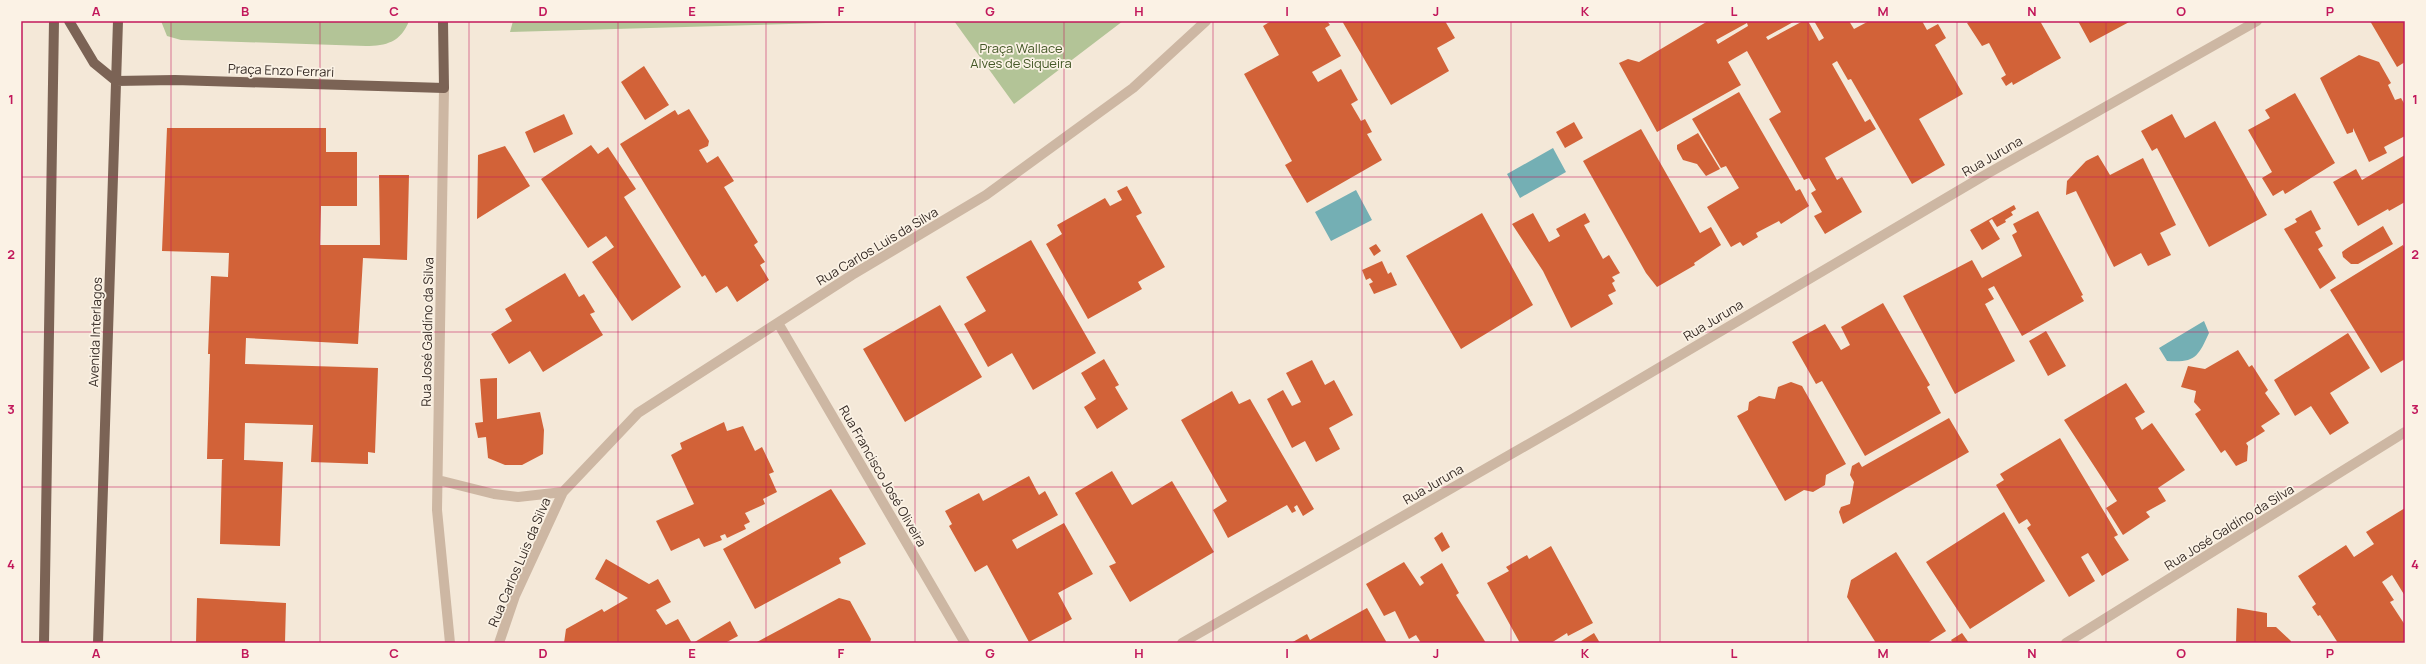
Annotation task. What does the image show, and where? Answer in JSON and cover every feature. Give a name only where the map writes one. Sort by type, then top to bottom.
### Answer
[{"type":"main road","points":[[44,643],[54,21]]},
{"type":"main road","points":[[69,21],[94,63],[116,81]]},
{"type":"main road","name":"Avenida Interlagos","points":[[98,643],[118,21]]},
{"type":"main road","name":"Rua José Galdíno da Silva","points":[[443,21],[444,88]]},
{"type":"main road","name":"Praça Enzo Ferrari","points":[[116,81],[175,80],[444,88]]},
{"type":"street","name":"Rua Carlos Luis da Silva","points":[[499,643],[515,596],[563,492],[638,413],[852,275],[986,195],[1134,88],[1206,21]]},
{"type":"street","name":"Rua Juruna","points":[[1182,643],[1574,418],[1985,175],[2257,21]]},
{"type":"street","name":"Rua José Galdíno da Silva","points":[[444,88],[437,510],[450,643]]},
{"type":"street","name":"Rua Francisco José Oliveira","points":[[778,322],[965,643]]},
{"type":"street","name":"Rua José Galdíno da Silva","points":[[2066,643],[2405,432]]},
{"type":"street","name":"Rua Carlos Luis da Silva","points":[[438,480],[494,494],[518,497],[563,492]]},
{"type":"green space","points":[[161,21],[409,21],[402,34],[392,41],[386,44],[366,46],[181,40],[167,36]]},
{"type":"green space","points":[[513,21],[899,21],[510,32]]},
{"type":"green space","name":"Praça Wallace Alves de Siqueira","points":[[954,21],[1123,21],[1014,104]]},
{"type":"water","points":[[1553,148],[1566,172],[1520,198],[1507,174]]},
{"type":"water","points":[[1356,190],[1372,220],[1331,241],[1315,212]]},
{"type":"water","points":[[2204,321],[2209,333],[2198,353],[2194,357],[2184,361],[2167,361],[2159,348]]},
{"type":"building","points":[[1271,21],[1327,21],[1330,25],[1325,28],[1341,56],[1312,72],[1318,82],[1341,69],[1358,100],[1351,104],[1361,121],[1365,119],[1372,132],[1367,134],[1382,160],[1307,203],[1285,165],[1292,161],[1244,74],[1279,55],[1263,26]]},
{"type":"building","points":[[1342,21],[1445,21],[1455,38],[1437,48],[1449,71],[1391,105]]},
{"type":"building","points":[[1708,21],[1795,21],[1766,37],[1768,40],[1803,21],[1808,21],[1819,41],[1824,38],[1814,21],[1849,21],[1854,29],[1869,21],[1922,21],[1927,30],[1938,24],[1946,38],[1935,45],[1963,94],[1919,119],[1945,165],[1912,184],[1851,79],[1848,80],[1837,61],[1832,64],[1865,122],[1870,119],[1876,129],[1825,158],[1837,180],[1842,177],[1862,212],[1825,234],[1814,216],[1822,212],[1811,193],[1816,190],[1809,178],[1804,180],[1769,119],[1781,112],[1747,51],[1728,62],[1741,85],[1657,132],[1619,63],[1628,59],[1639,62]],"holes":[[[1747,23],[1748,26],[1718,44],[1716,40]]]},
{"type":"building","points":[[1971,21],[2040,21],[2061,58],[2013,85],[2012,82],[2006,86],[2001,78],[2006,75],[1989,43],[1982,46],[1967,23]]},
{"type":"building","points":[[2078,21],[2131,21],[2090,43]]},
{"type":"building","points":[[2370,21],[2405,21],[2405,62],[2397,67]]},
{"type":"building","points":[[2359,55],[2379,62],[2391,83],[2388,85],[2395,100],[2401,98],[2405,105],[2405,136],[2384,147],[2387,153],[2369,162],[2353,128],[2353,132],[2347,134],[2320,78]]},
{"type":"building","points":[[644,66],[669,105],[645,120],[621,82]]},
{"type":"building","points":[[1739,92],[1796,191],[1800,189],[1809,206],[1781,224],[1779,221],[1756,233],[1758,237],[1743,246],[1740,242],[1731,247],[1707,207],[1739,188],[1726,166],[1721,168],[1692,119]]},
{"type":"building","points":[[2295,93],[2335,163],[2285,194],[2283,190],[2273,196],[2262,178],[2272,172],[2248,130],[2270,118],[2265,110]]},
{"type":"building","points":[[689,109],[709,141],[708,146],[699,150],[707,163],[718,156],[734,181],[724,187],[758,242],[754,245],[765,262],[760,265],[769,280],[737,302],[727,286],[716,293],[705,275],[702,277],[620,144],[675,110],[678,115]]},
{"type":"building","points":[[564,114],[573,134],[534,153],[525,132]]},
{"type":"building","points":[[2172,114],[2185,138],[2215,121],[2267,215],[2209,247],[2157,148],[2152,151],[2141,131]]},
{"type":"building","points":[[1574,122],[1583,138],[1565,148],[1556,132]]},
{"type":"building","points":[[167,128],[326,128],[326,152],[357,152],[357,206],[321,206],[320,245],[380,245],[379,175],[409,175],[407,260],[363,258],[358,344],[246,338],[245,364],[378,368],[375,453],[368,452],[368,464],[311,462],[313,425],[245,423],[244,460],[283,462],[280,546],[220,544],[222,460],[224,459],[207,459],[210,354],[208,354],[211,276],[228,277],[229,253],[162,251]]},
{"type":"building","points":[[1641,129],[1700,233],[1711,227],[1721,245],[1694,263],[1695,265],[1657,287],[1646,273],[1583,161]]},
{"type":"building","points":[[1698,133],[1720,169],[1706,176],[1697,164],[1683,160],[1677,149],[1677,145]]},
{"type":"building","points":[[591,145],[598,154],[608,147],[636,189],[624,197],[681,287],[632,321],[592,262],[614,247],[606,236],[588,248],[541,179]]},
{"type":"building","points":[[505,146],[530,186],[477,219],[478,155]]},
{"type":"building","points":[[2098,155],[2110,175],[2143,158],[2176,225],[2160,233],[2171,255],[2148,266],[2141,253],[2114,267],[2076,191],[2066,195],[2067,181],[2086,161]]},
{"type":"building","points":[[2405,155],[2405,202],[2389,211],[2388,209],[2358,226],[2333,182],[2356,169],[2362,180]]},
{"type":"building","points":[[1127,186],[1142,213],[1136,216],[1165,267],[1138,282],[1142,289],[1088,319],[1046,244],[1062,234],[1057,225],[1105,198],[1110,206],[1122,200],[1117,191]]},
{"type":"building","points":[[2014,205],[2016,209],[2011,212],[2013,215],[2005,220],[2006,222],[1997,227],[1992,219],[1989,221],[2000,239],[1982,250],[1970,230]]},
{"type":"building","points":[[2311,210],[2321,229],[2315,232],[2323,246],[2318,249],[2336,278],[2320,289],[2284,229],[2297,222],[2295,219]]},
{"type":"building","points":[[2038,211],[2083,295],[2081,296],[2084,301],[2022,336],[1994,286],[1988,289],[1994,299],[1985,304],[2015,361],[1955,394],[1903,296],[1972,260],[1982,278],[2022,256],[2012,235],[2017,232],[2013,224]]},
{"type":"building","points":[[1482,213],[1533,305],[1461,349],[1406,256]]},
{"type":"building","points":[[1533,213],[1549,242],[1560,236],[1556,229],[1585,213],[1590,222],[1584,225],[1603,259],[1609,255],[1620,273],[1612,277],[1615,281],[1612,283],[1616,291],[1608,295],[1613,304],[1571,328],[1543,271],[1512,224]]},
{"type":"building","points":[[2383,226],[2393,244],[2358,264],[2351,264],[2343,257],[2342,252]]},
{"type":"building","points":[[1031,240],[1096,353],[1033,390],[1012,353],[988,367],[964,324],[986,311],[966,277]]},
{"type":"building","points":[[1376,244],[1381,251],[1374,256],[1369,248]]},
{"type":"building","points":[[2403,245],[2405,249],[2405,359],[2381,373],[2330,290]]},
{"type":"building","points":[[1382,261],[1388,274],[1391,272],[1397,285],[1374,294],[1369,284],[1373,282],[1370,278],[1366,280],[1362,270]]},
{"type":"building","points":[[565,273],[579,297],[584,294],[595,312],[590,314],[603,335],[543,372],[530,351],[509,364],[491,334],[512,321],[505,309]]},
{"type":"building","points":[[1883,303],[1930,385],[1927,387],[1941,413],[1865,456],[1822,381],[1816,384],[1792,342],[1825,324],[1841,350],[1850,345],[1841,327]]},
{"type":"building","points":[[940,305],[982,377],[905,422],[863,349]]},
{"type":"building","points":[[2046,331],[2066,366],[2048,376],[2029,341]]},
{"type":"building","points":[[2348,333],[2370,368],[2330,393],[2349,423],[2330,435],[2311,406],[2295,416],[2274,380]]},
{"type":"building","points":[[2238,350],[2249,367],[2252,365],[2268,390],[2265,393],[2280,414],[2261,426],[2265,431],[2246,443],[2248,446],[2247,461],[2236,466],[2225,450],[2221,453],[2195,414],[2201,410],[2194,402],[2196,391],[2181,387],[2188,366],[2205,369]]},
{"type":"building","points":[[1104,359],[1119,385],[1115,387],[1128,409],[1097,429],[1084,407],[1096,399],[1081,373]]},
{"type":"building","points":[[1312,360],[1325,385],[1334,380],[1353,415],[1329,428],[1340,449],[1316,462],[1305,441],[1292,448],[1267,399],[1283,390],[1292,406],[1301,402],[1286,373]]},
{"type":"building","points":[[497,378],[497,419],[540,412],[544,430],[543,454],[522,465],[505,465],[488,458],[486,437],[478,438],[475,423],[483,422],[480,379]]},
{"type":"building","points":[[1791,382],[1802,386],[1846,464],[1826,475],[1825,485],[1813,492],[1804,490],[1785,501],[1737,416],[1748,410],[1749,402],[1759,396],[1775,399],[1778,387]]},
{"type":"building","points":[[2126,383],[2145,412],[2135,418],[2142,430],[2152,423],[2185,470],[2158,488],[2166,501],[2146,512],[2150,517],[2123,535],[2106,508],[2117,501],[2064,420]]},
{"type":"building","points":[[1232,391],[1239,404],[1250,399],[1314,509],[1303,516],[1297,505],[1294,507],[1296,511],[1292,513],[1287,505],[1228,538],[1213,510],[1227,501],[1181,420]]},
{"type":"building","points":[[1949,418],[1969,452],[1843,524],[1839,512],[1841,507],[1850,504],[1854,482],[1850,475],[1852,466],[1859,462],[1862,467]]},
{"type":"building","points":[[724,422],[727,431],[743,426],[755,451],[762,447],[774,472],[769,474],[777,492],[763,499],[765,504],[745,513],[750,522],[744,525],[746,529],[727,538],[725,534],[720,536],[722,540],[704,547],[699,538],[671,551],[656,521],[694,504],[671,455],[682,449],[680,443]]},
{"type":"building","points":[[2060,438],[2118,535],[2114,537],[2129,560],[2102,576],[2088,553],[2081,557],[2095,581],[2069,597],[2027,528],[2031,525],[2027,519],[2019,524],[1996,485],[2004,480],[2000,474]]},
{"type":"building","points":[[1112,471],[1132,505],[1172,481],[1214,552],[1130,602],[1109,566],[1116,563],[1075,493]]},
{"type":"building","points":[[1029,476],[1039,495],[1045,491],[1058,515],[1012,540],[1017,549],[1064,523],[1093,574],[1058,593],[1072,619],[1029,642],[987,565],[975,572],[949,526],[952,524],[945,511],[979,493],[983,501]]},
{"type":"building","points":[[831,489],[866,544],[839,558],[841,563],[755,609],[723,549]]},
{"type":"building","points":[[2405,508],[2405,596],[2392,575],[2382,582],[2394,600],[2390,602],[2405,625],[2405,643],[2338,643],[2320,615],[2318,616],[2312,607],[2316,604],[2298,576],[2346,545],[2354,557],[2374,544],[2366,532]]},
{"type":"building","points":[[2004,512],[2045,581],[1970,629],[1926,562]]},
{"type":"building","points":[[1442,532],[1450,547],[1442,552],[1434,538]]},
{"type":"building","points":[[1551,546],[1593,623],[1568,636],[1567,633],[1551,643],[1520,643],[1487,583],[1509,571],[1506,567],[1527,555],[1529,559]]},
{"type":"building","points":[[1896,552],[1946,631],[1927,643],[1876,643],[1847,597],[1851,580]]},
{"type":"building","points":[[606,559],[649,584],[658,579],[671,602],[656,610],[666,625],[678,619],[692,643],[564,643],[566,629],[602,609],[604,612],[628,598],[595,579]]},
{"type":"building","points":[[1404,562],[1420,586],[1424,583],[1420,577],[1442,563],[1459,593],[1456,595],[1486,643],[1421,643],[1416,635],[1409,639],[1395,611],[1384,616],[1366,584]]},
{"type":"building","points":[[197,598],[286,603],[285,643],[196,643]]},
{"type":"building","points":[[839,598],[850,601],[871,639],[870,643],[755,643]]},
{"type":"building","points":[[1367,608],[1387,643],[1291,643],[1307,634],[1310,640]]},
{"type":"building","points":[[2237,608],[2267,613],[2267,627],[2276,627],[2291,641],[2291,643],[2236,643]]},
{"type":"building","points":[[730,621],[738,636],[725,643],[693,643]]},
{"type":"building","points":[[1594,633],[1600,643],[1578,643]]},
{"type":"building","points":[[1962,633],[1969,643],[1953,643],[1951,640]]}]
